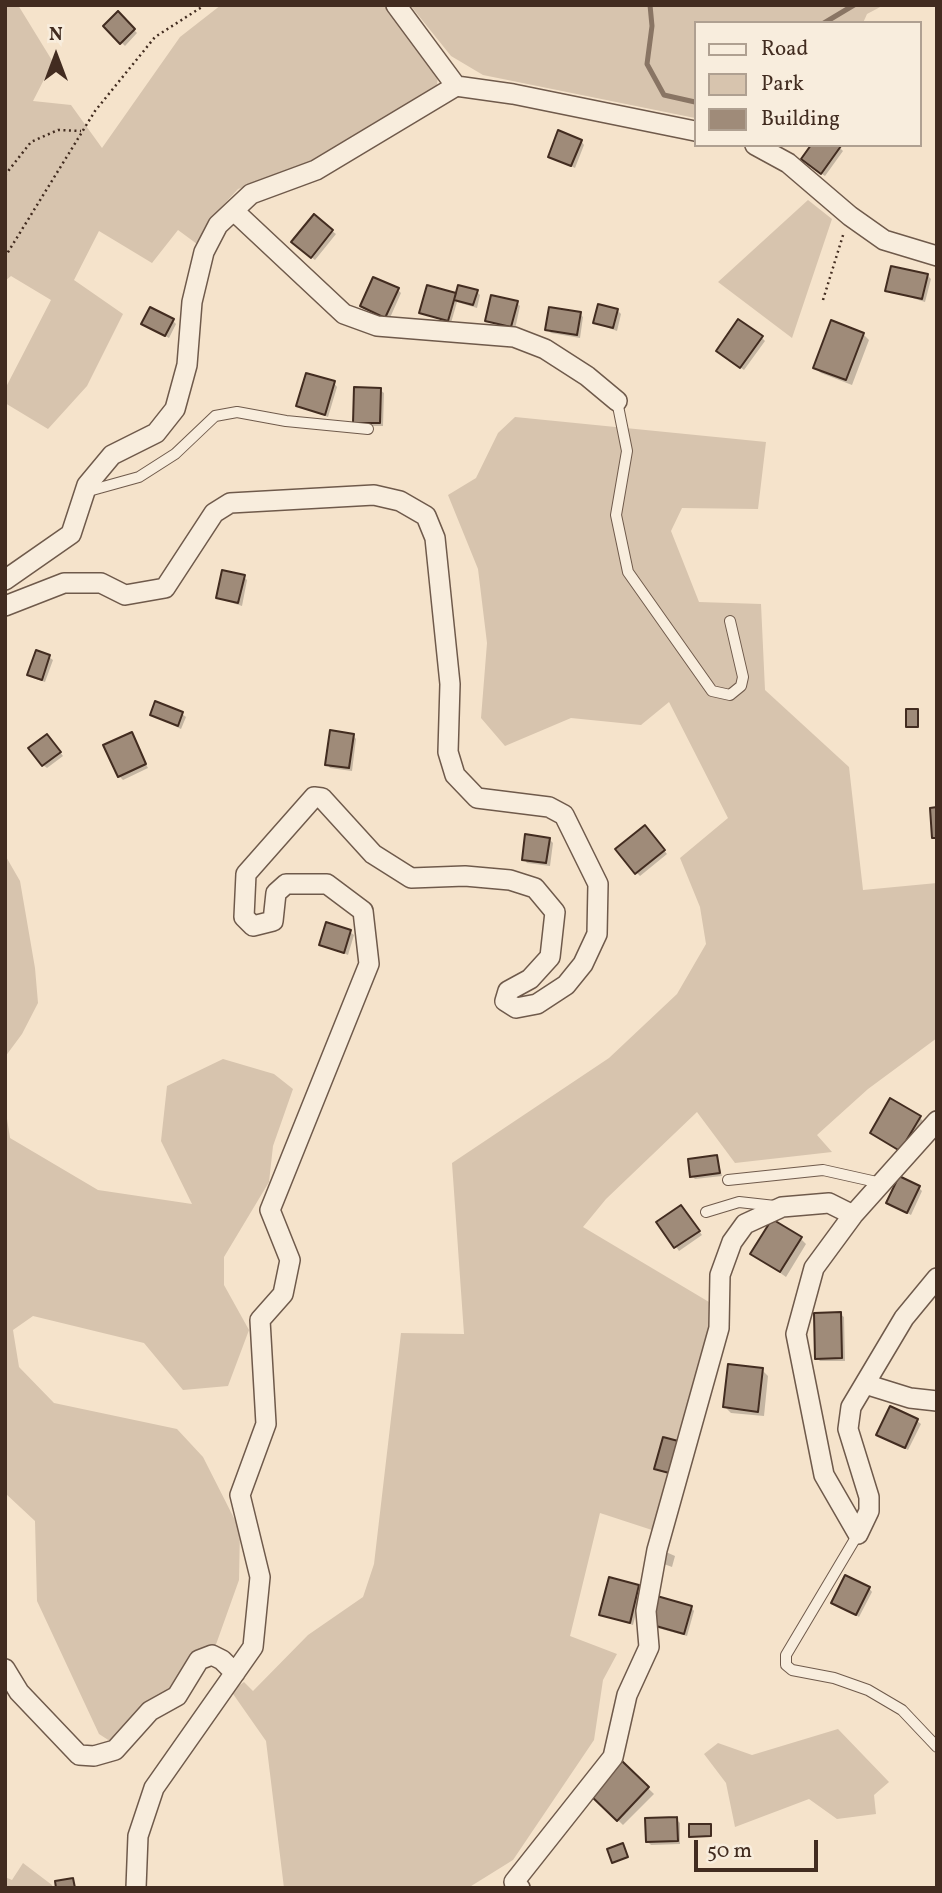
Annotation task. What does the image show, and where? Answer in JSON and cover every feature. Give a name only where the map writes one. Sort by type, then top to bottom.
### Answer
[{"type":"street","points":[[396,5],[456,86]]},
{"type":"street","points":[[5,580],[71,534],[85,492],[112,455],[156,433],[175,409],[187,365],[192,302],[204,252],[218,225],[251,194],[316,170],[456,86],[513,93],[694,131]]},
{"type":"street","points":[[759,147],[788,163],[850,216],[884,240],[937,256]]},
{"type":"street","points":[[234,211],[344,314],[377,326],[514,337],[545,349],[587,376],[617,401]]},
{"type":"street","points":[[5,606],[64,583],[101,583],[125,595],[165,588],[214,513],[230,503],[374,495],[400,501],[426,516],[435,538],[450,684],[448,752],[455,775],[477,798],[548,807],[564,815],[598,884],[597,934],[583,964],[566,985],[537,1004],[516,1009],[505,1001],[508,991],[530,979],[550,957],[555,912],[535,888],[510,880],[465,876],[411,878],[373,854],[322,798],[314,797],[246,874],[244,917],[253,926],[272,921],[276,893],[286,884],[327,884],[363,911],[369,964],[271,1210],[290,1259],[283,1294],[260,1320],[266,1424],[240,1494],[260,1577],[253,1647],[154,1788],[138,1836],[136,1888]]},
{"type":"street","points":[[858,1534],[824,1475],[796,1334],[814,1268],[853,1215],[937,1121]]},
{"type":"street","points":[[515,1886],[613,1757],[627,1695],[649,1647],[646,1611],[657,1550],[719,1328],[720,1275],[732,1242],[745,1224],[782,1207],[829,1203],[853,1215]]},
{"type":"street","points":[[858,1534],[869,1511],[869,1497],[848,1429],[851,1407],[904,1318],[937,1278]]},
{"type":"street","points":[[866,1384],[910,1398],[937,1401]]},
{"type":"street","points":[[5,1669],[19,1692],[79,1755],[94,1756],[115,1750],[150,1711],[177,1696],[199,1660],[212,1656],[222,1660],[235,1673]]},
{"type":"lane","points":[[617,401],[626,451],[616,515],[628,572],[712,691],[730,695],[741,685],[743,677],[730,621]]},
{"type":"lane","points":[[85,492],[139,477],[175,454],[215,416],[237,412],[286,421],[369,429]]},
{"type":"lane","points":[[728,1180],[823,1170],[882,1183]]},
{"type":"lane","points":[[706,1212],[739,1202],[782,1207]]},
{"type":"lane","points":[[858,1534],[786,1656],[786,1665],[792,1670],[834,1678],[868,1690],[902,1710],[937,1747]]},
{"type":"path","points":[[5,257],[95,111],[155,37],[205,5]]},
{"type":"path","points":[[5,175],[30,142],[58,130],[83,131]]},
{"type":"path","points":[[823,300],[850,216]]},
{"type":"green space","points":[[5,5],[18,5],[53,62],[33,101],[71,105],[102,148],[180,37],[221,5],[385,5],[438,75],[437,86],[306,165],[238,189],[216,213],[197,244],[178,230],[152,263],[99,231],[74,280],[123,314],[87,386],[48,429],[5,403],[5,389],[51,300],[11,276],[5,281]]},
{"type":"green space","points":[[410,5],[884,5],[867,14],[864,21],[694,21],[694,118],[483,75],[451,56]]},
{"type":"green space","points":[[808,200],[832,219],[792,338],[718,282]]},
{"type":"green space","points":[[515,417],[766,442],[758,509],[682,508],[671,531],[699,602],[761,604],[765,690],[849,767],[863,890],[937,883],[937,1038],[868,1089],[817,1135],[832,1152],[735,1163],[697,1112],[606,1199],[583,1227],[709,1302],[714,1327],[655,1531],[600,1513],[570,1636],[617,1654],[603,1680],[594,1740],[513,1860],[468,1888],[284,1888],[266,1741],[231,1691],[244,1682],[253,1691],[308,1635],[363,1597],[374,1564],[401,1333],[464,1334],[452,1163],[609,1058],[677,994],[706,944],[700,907],[680,858],[728,818],[669,702],[641,725],[571,718],[505,746],[481,718],[487,643],[478,569],[448,495],[476,478],[498,433]]},
{"type":"green space","points":[[5,855],[20,881],[35,968],[38,1003],[22,1034],[5,1057]]},
{"type":"green space","points":[[223,1059],[274,1074],[293,1089],[273,1146],[269,1182],[224,1257],[224,1285],[249,1330],[228,1386],[183,1390],[144,1343],[33,1316],[13,1330],[19,1367],[54,1403],[177,1429],[203,1457],[240,1530],[239,1580],[214,1650],[177,1691],[113,1743],[99,1734],[37,1601],[35,1521],[5,1493],[5,1106],[10,1138],[98,1190],[192,1204],[161,1141],[167,1086]]},
{"type":"green space","points":[[838,1729],[889,1782],[874,1795],[876,1814],[837,1819],[809,1799],[735,1827],[726,1783],[704,1754],[718,1743],[752,1755]]},
{"type":"green space","points":[[23,1863],[53,1888],[5,1888],[5,1877],[12,1880]]},
{"type":"building","points":[[118,11],[135,29],[120,44],[103,26]]},
{"type":"building","points":[[558,130],[582,140],[571,166],[548,157]]},
{"type":"building","points":[[810,147],[840,147],[821,174],[801,159]]},
{"type":"building","points":[[314,214],[333,230],[311,258],[291,242]]},
{"type":"building","points":[[891,266],[928,274],[922,299],[885,291]]},
{"type":"building","points":[[373,277],[399,288],[385,318],[360,306]]},
{"type":"building","points":[[427,285],[456,293],[448,321],[419,313]]},
{"type":"building","points":[[458,285],[478,290],[473,305],[454,300]]},
{"type":"building","points":[[491,295],[518,301],[511,327],[485,321]]},
{"type":"building","points":[[598,304],[618,309],[613,328],[593,323]]},
{"type":"building","points":[[150,307],[174,319],[165,336],[141,324]]},
{"type":"building","points":[[549,307],[581,312],[577,335],[545,330]]},
{"type":"building","points":[[738,319],[763,336],[740,368],[716,351]]},
{"type":"building","points":[[831,320],[864,333],[846,380],[813,368]]},
{"type":"building","points":[[306,373],[335,381],[325,415],[296,406]]},
{"type":"building","points":[[354,387],[381,388],[380,423],[353,423]]},
{"type":"building","points":[[222,570],[245,575],[238,603],[216,598]]},
{"type":"building","points":[[36,650],[50,655],[42,680],[27,675]]},
{"type":"building","points":[[155,701],[183,712],[178,726],[150,715]]},
{"type":"building","points":[[906,709],[918,709],[918,727],[906,727]]},
{"type":"building","points":[[330,730],[354,734],[349,768],[325,765]]},
{"type":"building","points":[[132,732],[146,764],[118,777],[103,745]]},
{"type":"building","points":[[47,734],[61,752],[42,766],[28,748]]},
{"type":"building","points":[[937,807],[937,838],[932,838],[930,808]]},
{"type":"building","points":[[645,825],[665,850],[635,874],[615,849]]},
{"type":"building","points":[[525,834],[550,838],[546,863],[522,860]]},
{"type":"building","points":[[326,922],[351,930],[344,953],[319,945]]},
{"type":"building","points":[[890,1098],[921,1116],[900,1151],[870,1133]]},
{"type":"building","points":[[717,1155],[720,1173],[690,1177],[688,1159]]},
{"type":"building","points":[[899,1176],[920,1186],[907,1213],[886,1203]]},
{"type":"building","points":[[681,1205],[700,1231],[674,1248],[656,1222]]},
{"type":"building","points":[[772,1219],[802,1237],[780,1272],[750,1254]]},
{"type":"building","points":[[841,1312],[842,1358],[815,1359],[814,1313]]},
{"type":"building","points":[[728,1364],[763,1368],[758,1412],[723,1407]]},
{"type":"building","points":[[890,1406],[918,1419],[905,1448],[876,1435]]},
{"type":"building","points":[[663,1437],[682,1442],[673,1474],[654,1469]]},
{"type":"building","points":[[845,1575],[870,1587],[856,1615],[831,1603]]},
{"type":"building","points":[[609,1577],[639,1585],[630,1623],[599,1615]]},
{"type":"building","points":[[657,1596],[692,1606],[684,1634],[649,1624]]},
{"type":"building","points":[[622,1761],[649,1787],[617,1821],[589,1794]]},
{"type":"building","points":[[677,1817],[678,1841],[646,1842],[645,1818]]},
{"type":"building","points":[[689,1824],[711,1824],[711,1836],[689,1837]]},
{"type":"building","points":[[623,1843],[628,1857],[612,1863],[607,1849]]},
{"type":"building","points":[[73,1878],[75,1888],[56,1888],[55,1881]]},
{"type":"waterway","points":[[650,5],[652,26],[647,64],[664,95],[694,102]]},
{"type":"waterway","points":[[827,21],[854,5]]}]
